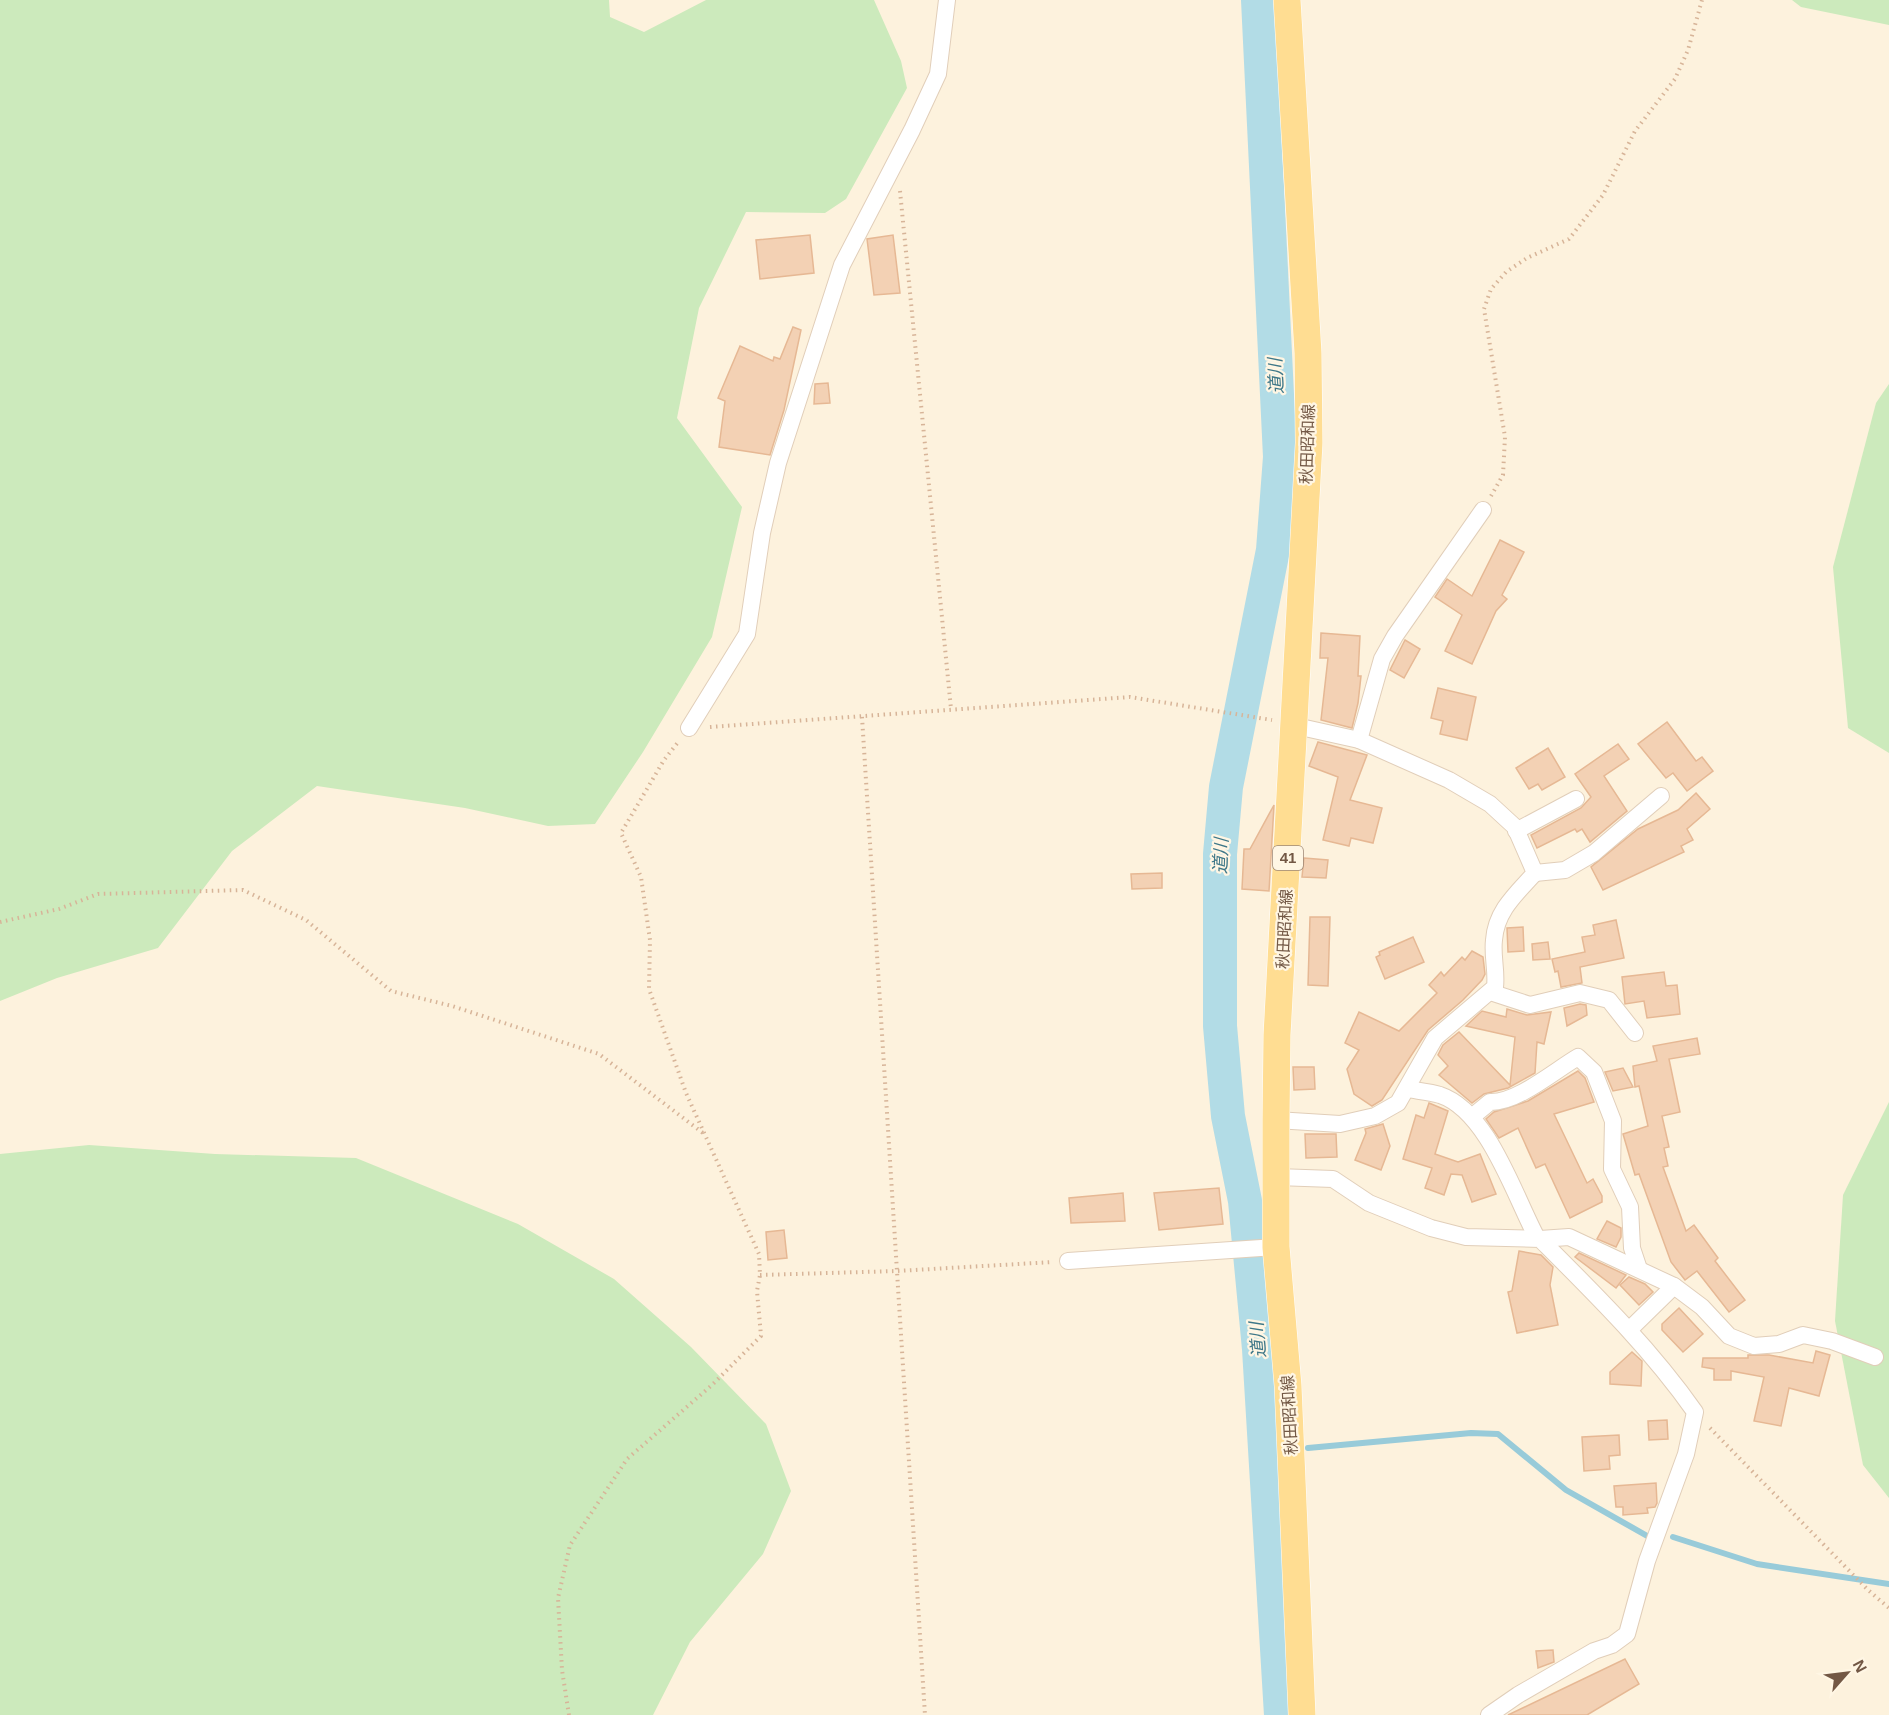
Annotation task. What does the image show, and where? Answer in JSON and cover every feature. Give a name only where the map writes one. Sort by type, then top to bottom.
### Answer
[{"type":"main road","name":"秋田昭和線","points":[[1287,0],[1308,352],[1309,408],[1296,726],[1277,1035],[1276,1246],[1288,1386],[1302,1715]]},
{"type":"street","points":[[689,728],[747,634],[762,533],[778,463],[842,265],[912,130],[938,74],[947,0]]},
{"type":"street","points":[[1359,740],[1382,659],[1395,636],[1483,510]]},
{"type":"street","points":[[1296,726],[1359,740],[1449,780],[1490,804],[1516,831],[1535,873]]},
{"type":"street","points":[[1276,1120],[1340,1124],[1375,1116],[1398,1103],[1434,1038],[1495,987],[1497,971],[1494,940],[1501,910],[1535,873],[1565,870],[1594,853],[1661,796]]},
{"type":"street","points":[[1516,831],[1576,799]]},
{"type":"street","points":[[1490,992],[1530,1005],[1580,993],[1609,1000],[1635,1033]]},
{"type":"street","points":[[1473,1116],[1490,1102],[1501,1102],[1517,1096],[1578,1057],[1594,1072],[1613,1121],[1612,1169],[1630,1207],[1632,1248],[1639,1269]]},
{"type":"street","points":[[1407,1089],[1441,1095],[1473,1116],[1502,1166],[1538,1238],[1629,1330],[1675,1383],[1695,1412],[1686,1454],[1647,1561],[1627,1634],[1612,1645],[1594,1651],[1518,1695],[1489,1715]]},
{"type":"street","points":[[1277,1177],[1333,1179],[1370,1203],[1431,1228],[1466,1237],[1569,1237],[1674,1286],[1702,1307],[1728,1336],[1754,1346],[1779,1344],[1803,1335],[1833,1341],[1875,1357]]},
{"type":"street","points":[[1068,1261],[1276,1246]]},
{"type":"street","points":[[1629,1330],[1674,1286]]},
{"type":"path","points":[[1483,510],[1503,475],[1504,456],[1504,437],[1484,309],[1491,289],[1506,272],[1527,258],[1569,239],[1603,195],[1635,131],[1675,79],[1688,50],[1702,0]]},
{"type":"path","points":[[897,158],[917,342],[951,708]]},
{"type":"path","points":[[569,1715],[562,1670],[558,1598],[570,1545],[627,1459],[712,1385],[761,1336],[757,1290],[760,1275],[759,1254],[752,1233],[686,1093],[649,989],[650,940],[641,877],[621,833],[664,760],[689,728],[1130,697],[1195,706],[1296,726]]},
{"type":"path","points":[[862,717],[925,1715]]},
{"type":"path","points":[[0,922],[59,909],[98,894],[243,890],[306,920],[391,991],[452,1006],[599,1054],[704,1133]]},
{"type":"path","points":[[760,1275],[897,1271],[1068,1261]]},
{"type":"path","points":[[1695,1412],[1868,1590],[1889,1608]]},
{"type":"green space","points":[[0,0],[609,0],[610,17],[644,32],[706,0],[874,0],[901,61],[907,88],[846,199],[825,213],[746,212],[699,308],[677,418],[742,507],[712,637],[643,752],[595,824],[548,826],[465,808],[317,786],[232,851],[158,948],[57,978],[0,1001]]},
{"type":"green space","points":[[1792,0],[1889,0],[1889,25],[1801,7]]},
{"type":"green space","points":[[1889,384],[1889,753],[1848,728],[1833,567],[1876,403]]},
{"type":"green space","points":[[1889,1102],[1889,1498],[1863,1465],[1835,1321],[1843,1195]]},
{"type":"green space","points":[[89,1145],[215,1154],[356,1158],[518,1224],[614,1279],[691,1347],[766,1424],[791,1491],[763,1554],[690,1642],[653,1715],[0,1715],[0,1154]]},
{"type":"building","points":[[810,235],[814,273],[760,279],[756,240]]},
{"type":"building","points":[[893,235],[900,293],[874,295],[867,239]]},
{"type":"building","points":[[793,327],[801,330],[784,410],[770,455],[719,447],[725,401],[718,398],[740,346],[773,361],[774,357],[780,359]]},
{"type":"building","points":[[828,383],[830,403],[814,404],[815,384]]},
{"type":"building","points":[[1500,540],[1524,552],[1502,595],[1507,599],[1496,611],[1472,664],[1445,651],[1462,615],[1435,597],[1447,579],[1472,596]]},
{"type":"building","points":[[1321,633],[1360,636],[1358,676],[1361,676],[1352,728],[1321,720],[1328,658],[1320,658]]},
{"type":"building","points":[[1405,640],[1420,649],[1404,678],[1390,670]]},
{"type":"building","points":[[1438,688],[1476,697],[1467,740],[1440,734],[1443,721],[1431,718]]},
{"type":"building","points":[[1667,722],[1696,761],[1702,757],[1713,771],[1687,791],[1673,773],[1666,778],[1638,744]]},
{"type":"building","points":[[1318,742],[1367,755],[1350,800],[1382,808],[1373,843],[1351,838],[1349,846],[1323,840],[1338,777],[1309,766]]},
{"type":"building","points":[[1618,744],[1629,759],[1604,776],[1627,811],[1590,842],[1582,829],[1577,832],[1575,829],[1537,848],[1531,835],[1581,808],[1591,797],[1575,774]]},
{"type":"building","points":[[1548,748],[1565,777],[1542,790],[1538,784],[1529,789],[1516,768]]},
{"type":"building","points":[[1696,793],[1710,809],[1687,829],[1693,840],[1681,846],[1684,852],[1603,890],[1591,867],[1638,829],[1678,810]]},
{"type":"building","points":[[1274,805],[1269,891],[1242,889],[1244,849],[1250,849]]},
{"type":"building","points":[[1304,858],[1328,860],[1326,878],[1302,877]]},
{"type":"building","points":[[1162,873],[1162,888],[1132,889],[1131,874]]},
{"type":"building","points":[[1310,917],[1330,917],[1328,986],[1308,985]]},
{"type":"building","points":[[1616,920],[1624,958],[1580,967],[1582,983],[1561,987],[1558,971],[1555,972],[1552,959],[1585,952],[1582,937],[1595,935],[1593,925]]},
{"type":"building","points":[[1523,927],[1524,951],[1508,952],[1507,928]]},
{"type":"building","points":[[1413,937],[1424,962],[1385,979],[1376,957],[1380,955],[1379,952]]},
{"type":"building","points":[[1548,942],[1550,959],[1533,960],[1532,944]]},
{"type":"building","points":[[1472,951],[1483,957],[1485,974],[1482,980],[1428,1030],[1382,1100],[1372,1106],[1354,1094],[1347,1069],[1359,1050],[1345,1043],[1359,1012],[1399,1031],[1437,993],[1429,985],[1441,972],[1444,976],[1462,957],[1465,960]]},
{"type":"building","points":[[1664,972],[1666,986],[1677,985],[1680,1014],[1647,1018],[1644,1001],[1625,1004],[1622,977]]},
{"type":"building","points":[[1580,1004],[1586,1005],[1587,1015],[1567,1026],[1564,1008]]},
{"type":"building","points":[[1507,1009],[1527,1015],[1551,1012],[1544,1044],[1537,1042],[1535,1073],[1508,1088],[1484,1094],[1472,1103],[1439,1075],[1448,1066],[1438,1055],[1443,1045],[1459,1032],[1510,1085],[1515,1037],[1466,1026],[1482,1011],[1506,1017]]},
{"type":"building","points":[[1697,1038],[1700,1054],[1669,1059],[1680,1112],[1662,1116],[1669,1147],[1664,1148],[1668,1166],[1663,1167],[1686,1231],[1694,1225],[1718,1258],[1715,1261],[1745,1300],[1729,1312],[1697,1271],[1685,1280],[1671,1262],[1639,1174],[1635,1175],[1623,1134],[1648,1126],[1639,1086],[1635,1087],[1633,1066],[1657,1061],[1653,1046]]},
{"type":"building","points":[[1293,1067],[1314,1067],[1315,1089],[1294,1090]]},
{"type":"building","points":[[1623,1068],[1633,1087],[1613,1091],[1605,1072]]},
{"type":"building","points":[[1578,1071],[1585,1078],[1594,1102],[1554,1114],[1587,1183],[1593,1179],[1602,1196],[1602,1202],[1570,1218],[1545,1164],[1536,1168],[1518,1128],[1499,1138],[1486,1119],[1494,1112],[1528,1101]]},
{"type":"building","points":[[1429,1103],[1448,1111],[1435,1154],[1458,1162],[1480,1154],[1496,1194],[1472,1202],[1462,1175],[1451,1174],[1444,1195],[1425,1188],[1432,1168],[1403,1159],[1416,1115],[1424,1118]]},
{"type":"building","points":[[1383,1124],[1390,1146],[1381,1170],[1355,1160],[1366,1133],[1365,1129]]},
{"type":"building","points":[[1305,1134],[1336,1134],[1337,1157],[1306,1158]]},
{"type":"building","points":[[1219,1188],[1223,1224],[1159,1230],[1154,1193]]},
{"type":"building","points":[[1123,1193],[1125,1221],[1071,1223],[1069,1198]]},
{"type":"building","points":[[1607,1221],[1621,1228],[1621,1237],[1616,1247],[1597,1239]]},
{"type":"building","points":[[784,1230],[787,1258],[768,1260],[766,1232]]},
{"type":"building","points":[[1519,1251],[1541,1255],[1553,1267],[1550,1285],[1558,1325],[1517,1333],[1508,1292],[1512,1291]]},
{"type":"building","points":[[1579,1253],[1626,1275],[1616,1288],[1575,1257]]},
{"type":"building","points":[[1629,1277],[1645,1284],[1653,1292],[1639,1305],[1620,1285]]},
{"type":"building","points":[[1679,1308],[1703,1334],[1683,1352],[1662,1330],[1662,1324]]},
{"type":"building","points":[[1816,1351],[1830,1355],[1819,1396],[1789,1388],[1781,1426],[1754,1421],[1764,1377],[1731,1371],[1731,1380],[1714,1380],[1714,1369],[1702,1367],[1703,1358],[1748,1358],[1748,1355],[1769,1355],[1813,1363]]},
{"type":"building","points":[[1632,1352],[1642,1361],[1641,1386],[1610,1384],[1610,1372]]},
{"type":"building","points":[[1667,1420],[1668,1439],[1649,1440],[1648,1421]]},
{"type":"building","points":[[1619,1435],[1620,1455],[1609,1456],[1610,1469],[1584,1471],[1582,1437]]},
{"type":"building","points":[[1656,1483],[1657,1503],[1655,1507],[1647,1508],[1648,1513],[1623,1515],[1623,1507],[1616,1507],[1614,1486]]},
{"type":"building","points":[[1553,1650],[1554,1662],[1538,1668],[1536,1651]]},
{"type":"building","points":[[1625,1659],[1639,1684],[1587,1715],[1508,1715]]},
{"type":"waterway","name":"道川","points":[[1258,0],[1280,457],[1273,550],[1226,787],[1220,854],[1220,1026],[1228,1116],[1245,1201],[1259,1349],[1281,1715]]},
{"type":"waterway","points":[[1308,1448],[1471,1433],[1498,1434],[1566,1490],[1649,1537]]},
{"type":"waterway","points":[[1264,1447],[1273,1447]]},
{"type":"waterway","points":[[1673,1537],[1757,1564],[1889,1584]]}]
